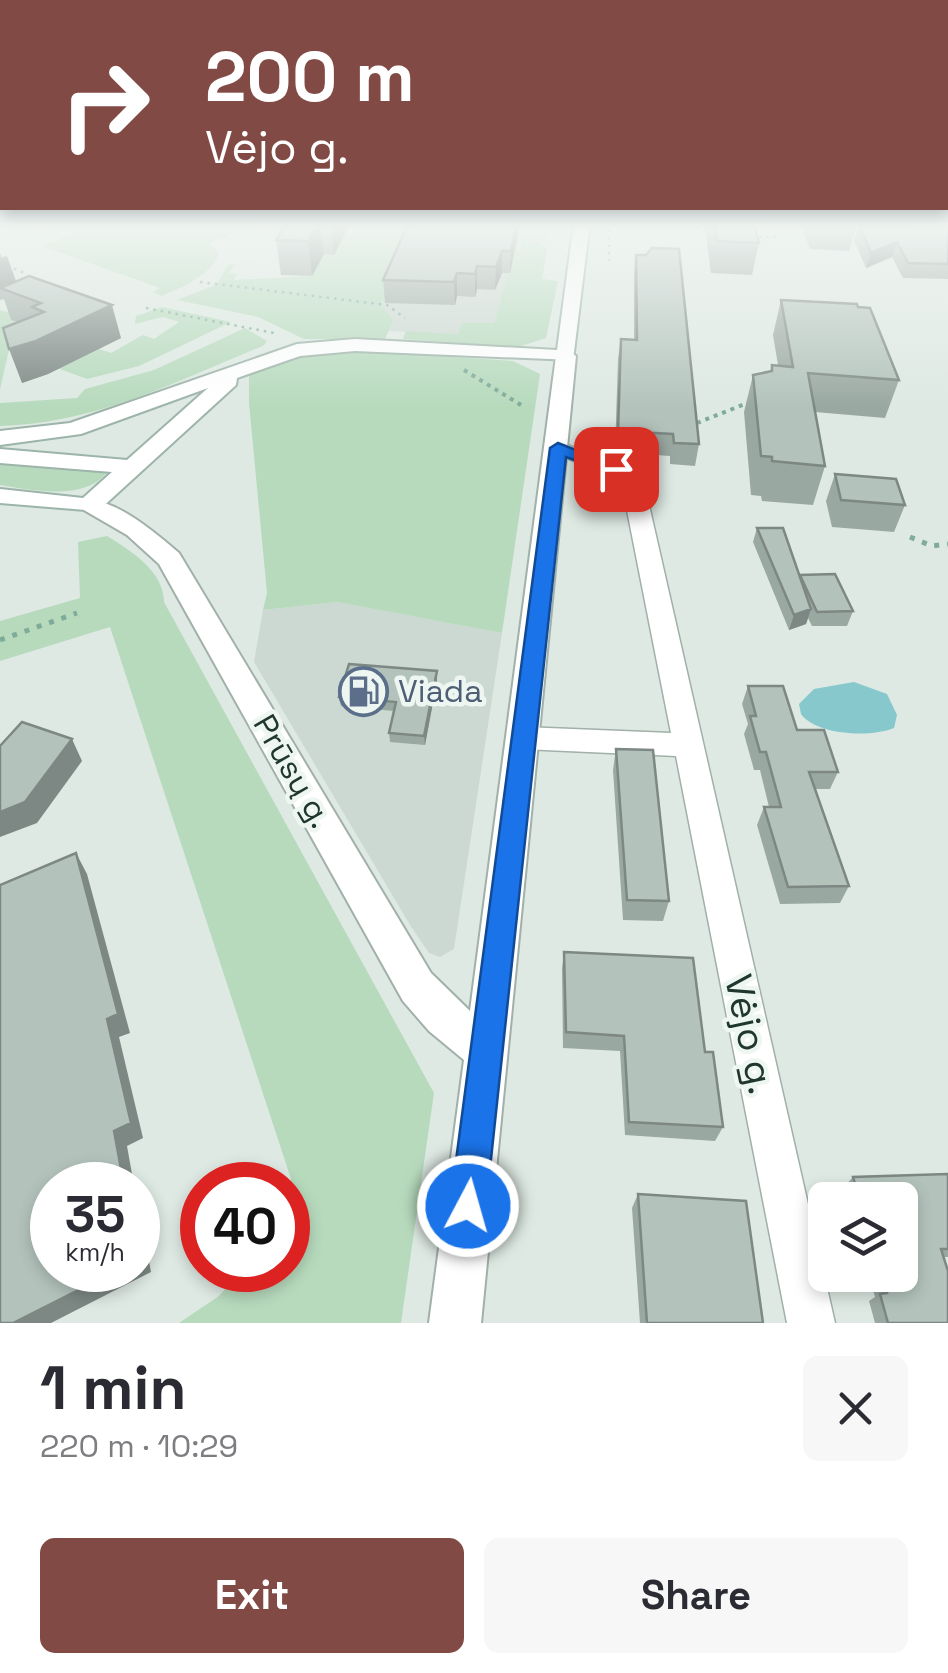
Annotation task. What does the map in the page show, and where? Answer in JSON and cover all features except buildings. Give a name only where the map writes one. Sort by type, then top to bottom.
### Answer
[{"type":"main road","points":[[455,1323],[575,284]]},
{"type":"main road","points":[[0,438],[73,428],[134,410],[251,363],[324,347],[566,356]]},
{"type":"main road","points":[[89,506],[251,363]]},
{"type":"main road","points":[[0,456],[132,467]]},
{"type":"main road","name":"Prūsų g.","points":[[0,496],[89,506],[136,530],[170,560],[417,987],[444,1017],[486,1051]]},
{"type":"street","name":"Vėjo g.","points":[[558,448],[616,469],[633,483],[811,1323]]},
{"type":"street","points":[[523,738],[688,746]]},
{"type":"path","points":[[214,284],[387,305],[404,318]]},
{"type":"path","points":[[146,308],[274,333]]},
{"type":"path","points":[[421,349],[493,385],[521,405]]},
{"type":"path","points":[[697,422],[754,401]]},
{"type":"path","points":[[910,537],[932,546],[948,544]]},
{"type":"path","points":[[0,640],[77,612]]},
{"type":"shaded area","points":[[407,284],[506,284],[494,323],[462,323],[458,334],[389,331],[394,320],[380,305]]},
{"type":"shaded area","points":[[337,602],[502,633],[454,949],[440,957],[429,953],[410,925],[254,662],[263,610]]},
{"type":"green space","points":[[148,284],[186,284],[162,296],[153,292],[160,288]]},
{"type":"green space","points":[[217,284],[393,284],[380,304],[394,320],[385,339],[304,339],[258,317],[177,300]]},
{"type":"green space","points":[[505,284],[557,284],[546,338],[518,347],[403,339],[406,331],[458,334],[462,323],[494,323]]},
{"type":"green space","points":[[162,307],[231,322],[139,366],[87,379],[9,350],[0,389],[0,310],[22,315],[13,321],[111,353],[143,335],[154,339],[179,322],[163,317],[135,324],[136,316]]},
{"type":"green space","points":[[245,328],[267,341],[199,373],[102,409],[69,418],[0,426],[0,403],[77,398],[85,389],[154,370]]},
{"type":"green space","points":[[363,351],[513,361],[540,374],[502,633],[337,602],[263,610],[267,593],[249,373],[291,358]]},
{"type":"green space","points":[[0,460],[108,471],[86,487],[42,491],[0,485]]},
{"type":"green space","points":[[107,536],[152,571],[163,591],[164,602],[434,1093],[401,1323],[179,1323],[223,1292],[310,1292],[310,1162],[285,1162],[110,627],[0,661],[0,621],[80,598],[78,542]]},
{"type":"water","points":[[854,682],[887,694],[897,715],[894,728],[844,733],[818,726],[801,714],[799,704],[814,689]]},
{"type":"place","name":"Viada","points":[[363,691]]},
{"type":"route","points":[[468,1206],[558,448],[616,469]]}]
